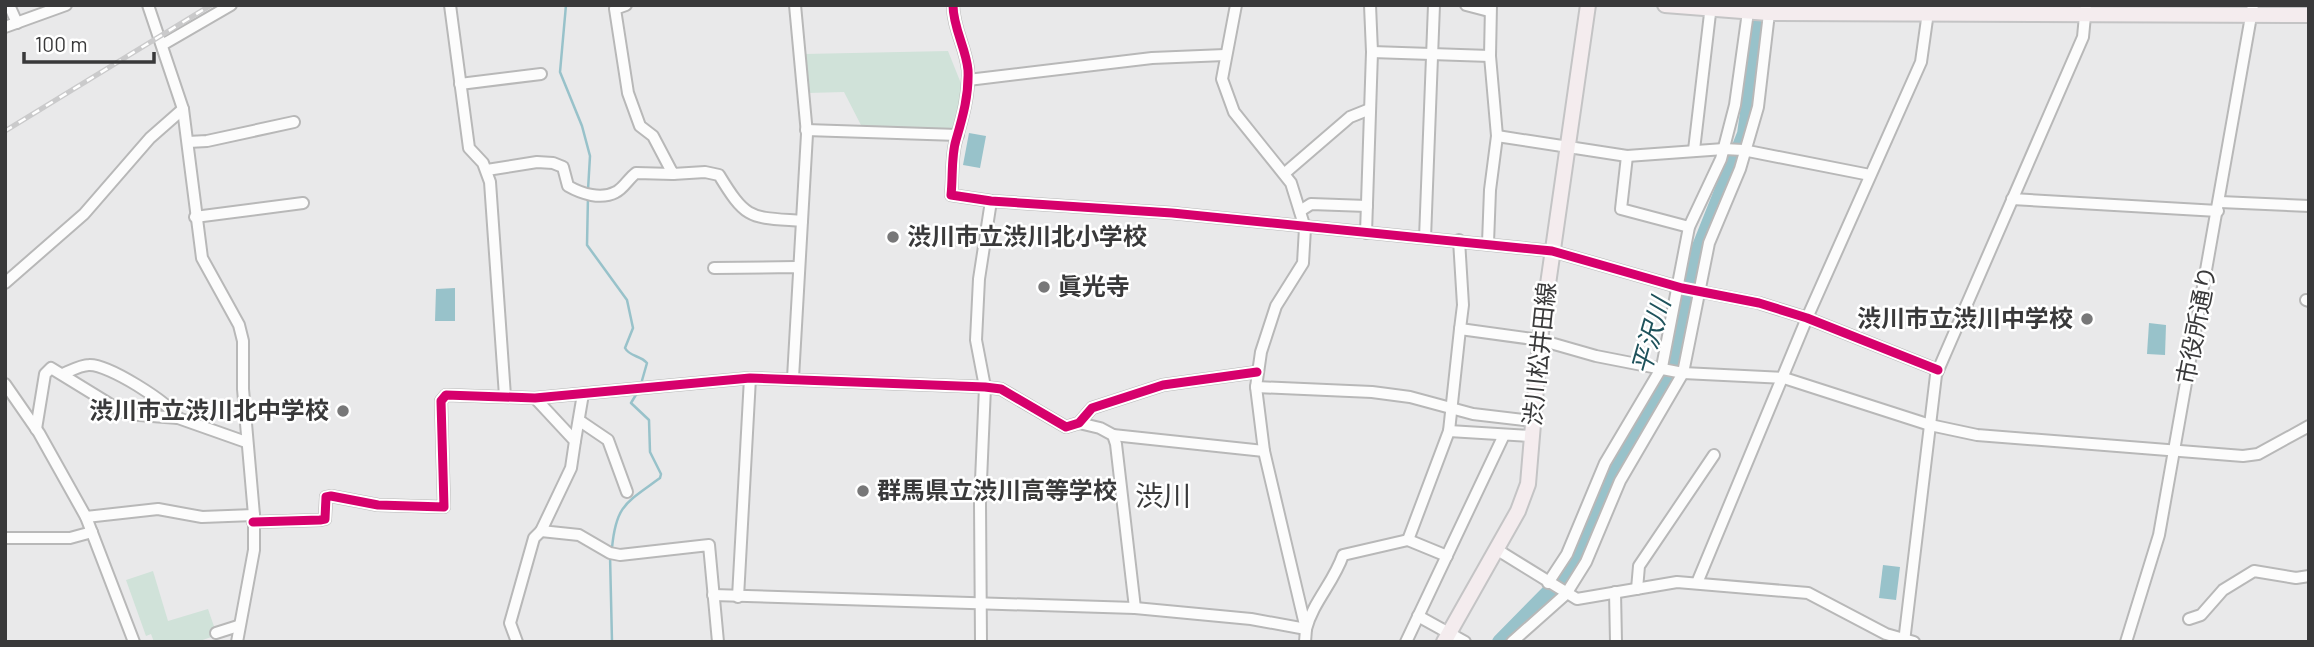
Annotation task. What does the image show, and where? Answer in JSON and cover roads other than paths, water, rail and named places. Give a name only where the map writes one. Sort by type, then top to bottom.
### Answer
[{"type":"main road","name":"渋川松井田線","points":[[1447,636],[1496,549],[1528,484],[1540,340],[1588,5]]},
{"type":"main road","points":[[1665,5],[1760,10],[2253,10],[2309,15]]},
{"type":"street","points":[[9,5],[17,23]]},
{"type":"street","points":[[5,27],[66,5]]},
{"type":"street","points":[[148,5],[183,109],[195,217],[205,267],[242,331],[254,550],[237,642]]},
{"type":"street","points":[[162,45],[231,5]]},
{"type":"street","points":[[450,5],[469,148],[487,170],[495,224],[505,396]]},
{"type":"street","points":[[626,5],[615,9],[628,93],[640,126],[653,135],[673,174]]},
{"type":"street","points":[[793,378],[806,130],[795,5]]},
{"type":"street","points":[[953,5],[956,33],[968,66],[968,80],[967,105],[958,135],[951,195],[991,201],[1171,213],[1552,251],[1680,287],[1759,303],[1807,318],[1938,370]]},
{"type":"street","points":[[1236,5],[1222,79],[1234,112],[1285,173],[1305,228],[1303,263],[1276,306],[1257,372],[1256,387],[1264,452],[1306,629]]},
{"type":"street","points":[[1366,233],[1372,52],[1370,5]]},
{"type":"street","points":[[1424,238],[1434,5]]},
{"type":"street","points":[[1466,5],[1490,8],[1490,57],[1497,136],[1490,190],[1489,243]]},
{"type":"street","points":[[1694,150],[1711,8]]},
{"type":"street","points":[[1697,583],[1807,318],[1921,62],[1929,9]]},
{"type":"street","points":[[1549,584],[1567,554],[1605,463],[1663,368],[1689,227],[1727,149],[1735,105],[1760,10]]},
{"type":"street","points":[[1511,642],[1564,593],[1586,562],[1620,481],[1681,372],[1709,243],[1745,151],[1758,107],[1760,10]]},
{"type":"street","points":[[1496,549],[1577,599],[1677,582],[1808,593],[1886,635],[1907,641],[1938,370],[2083,37],[2086,10]]},
{"type":"street","name":"市役所通り","points":[[2126,642],[2159,535],[2253,10]]},
{"type":"street","points":[[1372,52],[1490,57]]},
{"type":"street","points":[[968,80],[1152,58],[1225,55]]},
{"type":"street","points":[[460,84],[541,74]]},
{"type":"street","points":[[5,283],[84,214],[150,138],[183,109]]},
{"type":"street","points":[[1285,173],[1350,117],[1370,109]]},
{"type":"street","points":[[188,142],[207,141],[294,122]]},
{"type":"street","points":[[806,130],[958,135]]},
{"type":"street","points":[[1497,136],[1627,156],[1727,149],[1870,175]]},
{"type":"street","points":[[1627,156],[1620,209],[1689,227]]},
{"type":"street","points":[[487,170],[553,163],[563,167],[568,186],[588,194],[618,192],[636,173],[705,172],[719,175],[738,206],[748,215],[802,221]]},
{"type":"street","points":[[2012,198],[2219,206],[2309,206]]},
{"type":"street","points":[[981,642],[979,546],[985,387],[976,340],[979,279],[991,201]]},
{"type":"street","points":[[195,217],[303,203]]},
{"type":"street","points":[[1300,211],[1311,204],[1367,206]]},
{"type":"street","points":[[1408,540],[1449,431],[1453,411],[1463,305],[1459,240]]},
{"type":"street","points":[[714,268],[796,267],[799,271]]},
{"type":"street","points":[[1460,329],[1540,340],[1597,356],[1681,372],[1784,378],[1930,425],[1977,435],[2224,456],[2258,454],[2309,426]]},
{"type":"street","points":[[63,374],[89,365],[102,368],[138,387],[172,410],[178,418]]},
{"type":"street","points":[[36,429],[45,374],[51,368],[126,414],[178,418],[246,442]]},
{"type":"street","points":[[1079,423],[1092,408],[1163,384],[1257,372]]},
{"type":"street","points":[[738,597],[750,378]]},
{"type":"street","points":[[86,517],[158,509],[202,517],[320,520],[326,514],[326,497],[331,496],[378,505],[444,507],[441,401],[446,395],[536,398],[750,378],[985,387],[1001,390],[1066,427],[1079,423],[1100,428],[1113,435],[1264,452]]},
{"type":"street","points":[[5,384],[36,429],[86,517],[134,642]]},
{"type":"street","points":[[1256,387],[1375,392],[1410,397],[1453,411],[1531,428]]},
{"type":"street","points":[[517,642],[510,623],[534,538],[541,531],[571,468],[583,394]]},
{"type":"street","points":[[536,398],[575,441]]},
{"type":"street","points":[[580,421],[607,440],[627,492]]},
{"type":"street","points":[[1449,431],[1503,435],[1531,428]]},
{"type":"street","points":[[1113,435],[1136,608]]},
{"type":"street","points":[[1406,642],[1503,435]]},
{"type":"street","points":[[1637,589],[1639,566],[1714,455]]},
{"type":"street","points":[[541,531],[579,535],[613,554],[640,555],[709,545],[718,642]]},
{"type":"street","points":[[5,538],[70,538],[92,532]]},
{"type":"street","points":[[1305,642],[1310,614],[1322,597],[1343,555],[1408,540],[1447,556]]},
{"type":"street","points":[[2189,619],[2201,615],[2223,590],[2254,570],[2296,578],[2309,576]]},
{"type":"street","points":[[1615,592],[1616,642]]},
{"type":"street","points":[[713,595],[1136,608],[1251,619],[1306,629]]},
{"type":"street","points":[[1418,616],[1447,636],[1465,642]]},
{"type":"street","points":[[216,633],[238,626]]},
{"type":"water","points":[[969,133],[986,136],[980,168],[963,165]]},
{"type":"water","points":[[455,288],[455,321],[435,321],[436,289]]},
{"type":"water","points":[[2149,323],[2166,325],[2165,355],[2147,354]]},
{"type":"water","points":[[1883,565],[1900,567],[1896,600],[1879,598]]},
{"type":"waterway","points":[[566,5],[560,72],[582,126],[590,156],[588,190]]},
{"type":"waterway","name":"平沢川","points":[[1500,642],[1565,576],[1635,434],[1666,384],[1699,249],[1745,134],[1763,5]]},
{"type":"waterway","points":[[588,196],[587,245],[627,300],[633,328],[625,348],[647,363],[641,384]]},
{"type":"waterway","points":[[612,548],[616,522],[625,506],[660,478],[661,474],[650,452],[649,420],[631,403],[637,393]]},
{"type":"waterway","points":[[610,555],[612,642]]},
{"type":"railway","points":[[5,131],[211,5]]},
{"type":"place","name":"渋川市立渋川北小学校","points":[[893,237]]},
{"type":"place","name":"眞光寺","points":[[1044,287]]},
{"type":"place","name":"渋川市立渋川中学校","points":[[2087,319]]},
{"type":"place","name":"渋川市立渋川北中学校","points":[[343,411]]},
{"type":"place","name":"群馬県立渋川高等学校","points":[[863,491]]},
{"type":"district","name":"渋川","points":[[1163,496]]}]
